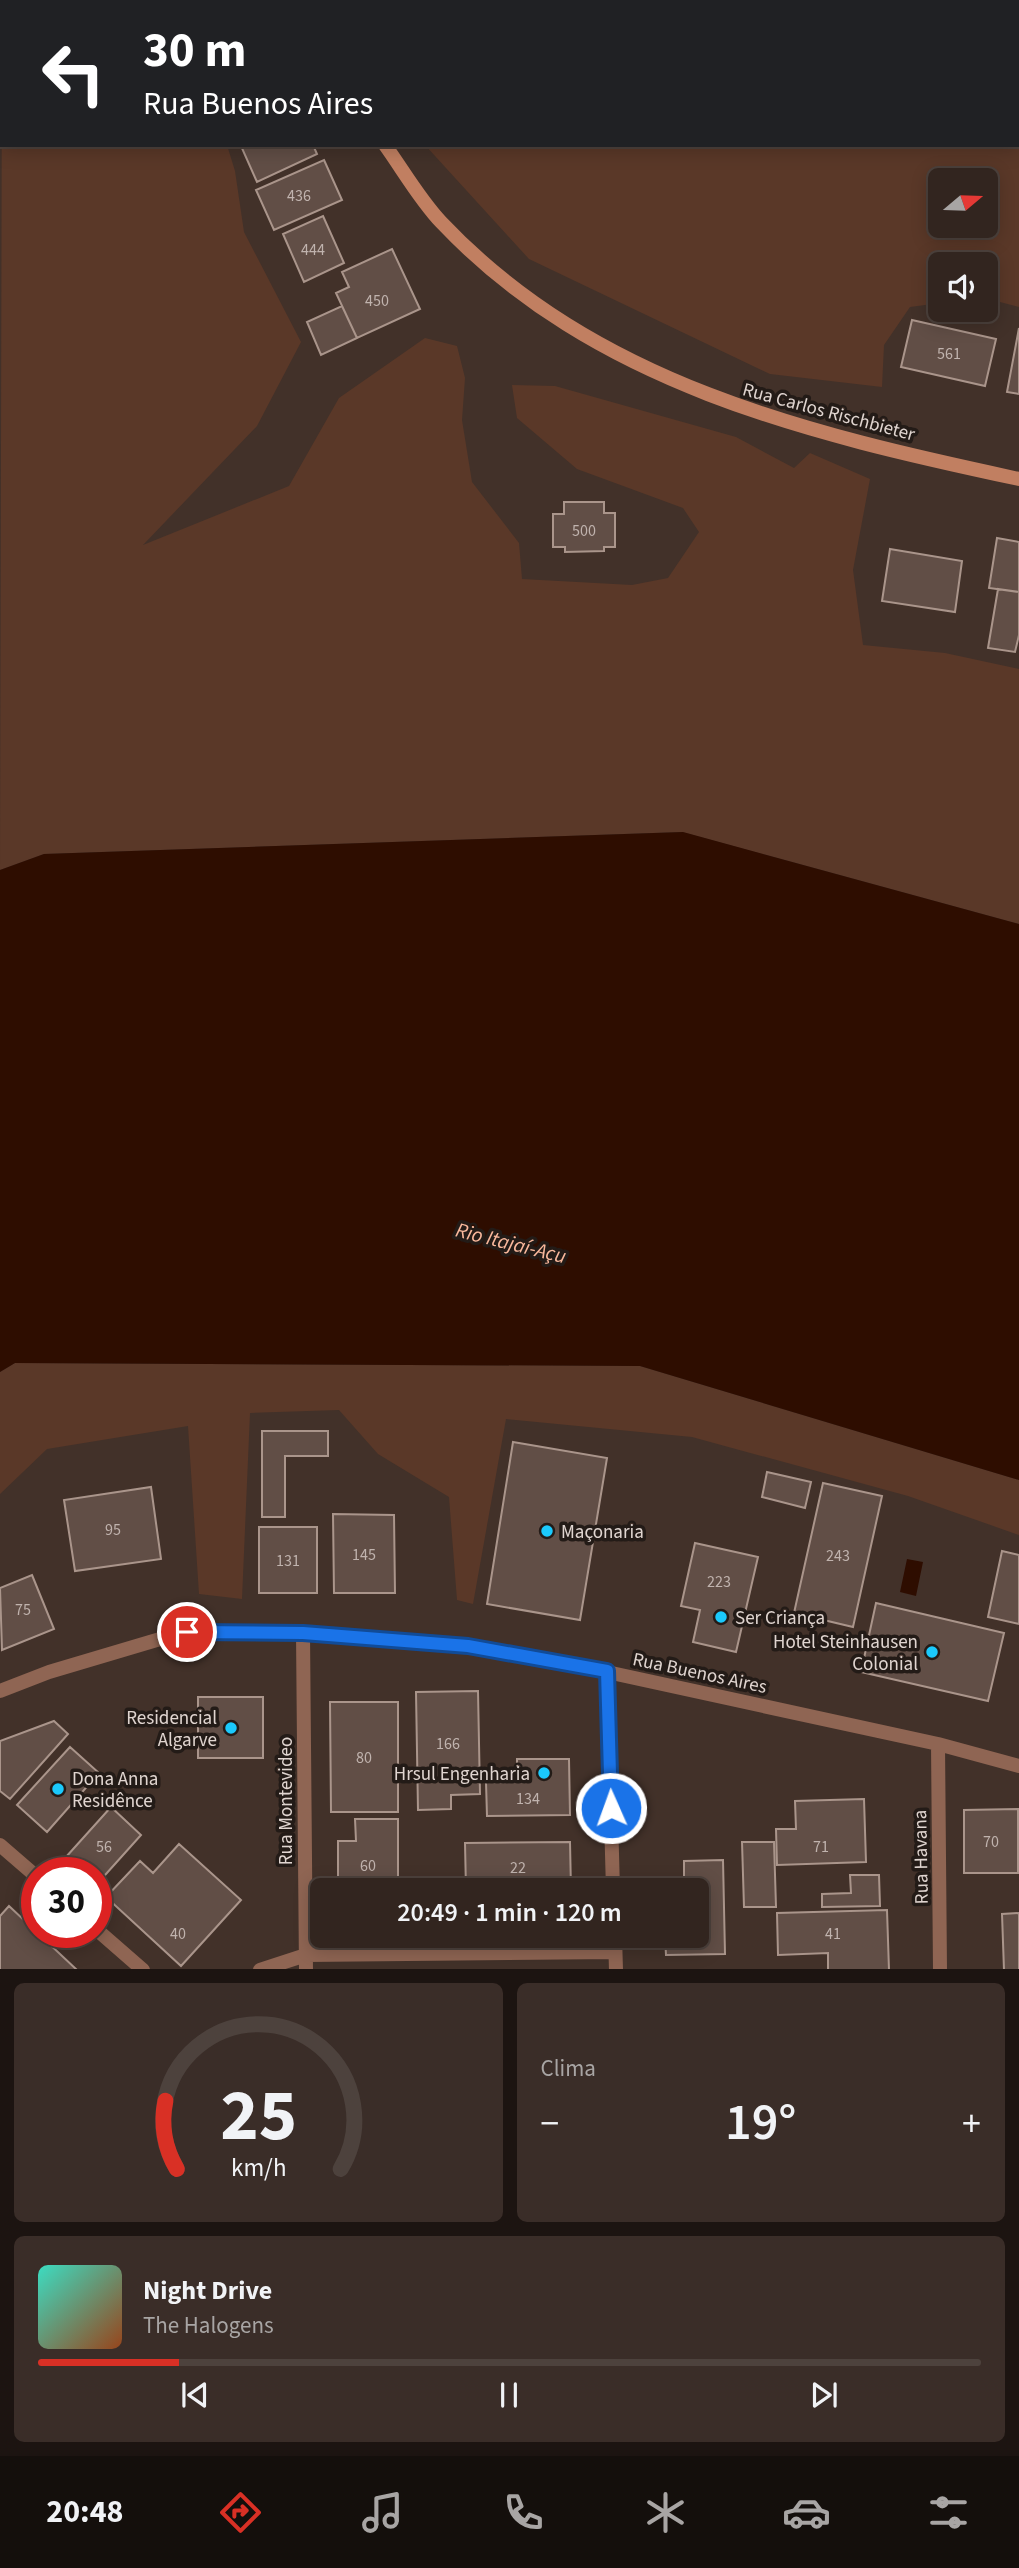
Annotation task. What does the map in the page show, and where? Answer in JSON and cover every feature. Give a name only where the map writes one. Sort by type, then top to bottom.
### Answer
[{"type":"street","name":"Rua Carlos Rischbieter","points":[[385,147],[439,220],[477,258],[509,286],[604,348],[668,379],[750,412],[1019,479]]},
{"type":"street","name":"Rua Buenos Aires","points":[[0,1691],[49,1672],[187,1632],[303,1633],[468,1646],[607,1671],[938,1744],[1019,1766]]},
{"type":"street","name":"Rua Montevideo","points":[[303,1633],[306,1962]]},
{"type":"street","points":[[607,1671],[614,1878]]},
{"type":"street","name":"Rua Havana","points":[[938,1744],[940,1969]]},
{"type":"street","points":[[0,1845],[21,1863]]},
{"type":"street","points":[[112,1943],[143,1969]]},
{"type":"street","points":[[615,1948],[616,1969]]},
{"type":"street","points":[[260,1969],[306,1962],[615,1952]]},
{"type":"shaded area","points":[[2,147],[228,147],[235,171],[244,232],[301,342],[257,426],[143,545],[289,486],[339,398],[425,338],[457,346],[465,378],[462,420],[472,482],[519,543],[522,579],[632,585],[668,578],[699,532],[683,508],[577,469],[517,418],[512,385],[555,386],[736,437],[794,468],[810,453],[870,479],[853,570],[863,645],[945,653],[1019,669],[1019,924],[682,832],[44,854],[0,870]]},
{"type":"shaded area","points":[[427,147],[1019,147],[1019,307],[998,301],[998,252],[928,252],[928,305],[910,307],[884,345],[882,387],[770,374],[529,259]]},
{"type":"shaded area","points":[[15,1363],[640,1366],[1019,1480],[1019,1535],[908,1496],[692,1437],[506,1419],[473,1604],[457,1600],[449,1497],[378,1454],[339,1410],[250,1413],[242,1599],[199,1594],[188,1426],[47,1449],[0,1494],[0,1372]]},
{"type":"water","name":"Rio Itajaí-Açu","points":[[683,832],[1019,924],[1019,1480],[640,1366],[15,1363],[0,1372],[0,870],[44,854]]},
{"type":"water","points":[[907,1559],[923,1562],[916,1596],[900,1592]]},
{"type":"building","points":[[241,147],[314,147],[317,154],[257,182]]},
{"type":"building","points":[[324,160],[342,200],[274,230],[256,190]]},
{"type":"building","points":[[323,216],[344,263],[304,282],[283,234]]},
{"type":"building","points":[[392,249],[420,309],[357,338],[336,293],[349,287],[342,272]]},
{"type":"building","points":[[342,306],[357,338],[321,355],[307,322]]},
{"type":"building","points":[[912,320],[996,339],[985,386],[901,367]]},
{"type":"building","points":[[1019,328],[1019,394],[1007,392]]},
{"type":"building","points":[[564,502],[604,502],[604,513],[615,513],[615,547],[604,547],[604,551],[565,552],[565,547],[553,547],[553,514],[564,514]]},
{"type":"building","points":[[997,538],[1019,542],[1019,592],[989,588]]},
{"type":"building","points":[[890,549],[962,561],[955,612],[882,601]]},
{"type":"building","points":[[998,589],[1019,592],[1019,635],[1015,652],[988,648]]},
{"type":"building","points":[[262,1431],[328,1431],[328,1456],[285,1456],[285,1517],[262,1517]]},
{"type":"building","name":"Maçonaria","points":[[513,1442],[607,1458],[580,1620],[487,1604]]},
{"type":"building","points":[[767,1472],[811,1482],[805,1508],[762,1497]]},
{"type":"building","points":[[823,1483],[882,1496],[853,1627],[794,1613]]},
{"type":"building","points":[[151,1487],[161,1559],[75,1571],[64,1500]]},
{"type":"building","points":[[333,1514],[394,1515],[395,1593],[334,1593]]},
{"type":"building","points":[[259,1527],[317,1527],[317,1593],[259,1593]]},
{"type":"building","points":[[695,1543],[758,1557],[736,1652],[693,1642],[700,1610],[681,1606]]},
{"type":"building","points":[[1002,1551],[1019,1555],[1019,1624],[988,1617]]},
{"type":"building","points":[[32,1575],[54,1629],[2,1650],[0,1588]]},
{"type":"building","name":"Hotel Steinhausen Colonial","points":[[876,1603],[1004,1633],[988,1701],[861,1672]]},
{"type":"building","points":[[478,1691],[480,1794],[451,1795],[451,1809],[418,1810],[416,1692]]},
{"type":"building","name":"Residencial Algarve","points":[[198,1697],[263,1697],[263,1758],[198,1758]]},
{"type":"building","points":[[330,1702],[398,1702],[398,1812],[331,1812]]},
{"type":"building","points":[[54,1721],[68,1734],[10,1799],[0,1791],[0,1741]]},
{"type":"building","name":"Dona Anna Residênce","points":[[70,1747],[99,1773],[47,1832],[17,1805]]},
{"type":"building","points":[[517,1759],[569,1759],[570,1815],[487,1816],[486,1782],[517,1782]]},
{"type":"building","points":[[864,1799],[866,1862],[777,1865],[776,1829],[796,1829],[795,1801]]},
{"type":"building","points":[[111,1807],[141,1835],[112,1867],[112,1857],[66,1857]]},
{"type":"building","points":[[1018,1809],[1018,1873],[964,1873],[964,1810]]},
{"type":"building","points":[[355,1819],[398,1819],[398,1878],[338,1878],[338,1841],[356,1841]]},
{"type":"building","points":[[570,1842],[571,1878],[466,1878],[465,1843]]},
{"type":"building","points":[[742,1842],[774,1842],[776,1907],[744,1907]]},
{"type":"building","points":[[179,1844],[241,1900],[181,1966],[112,1903],[112,1891],[140,1861],[153,1873]]},
{"type":"building","points":[[723,1860],[725,1954],[666,1955],[666,1948],[709,1948],[709,1878],[684,1878],[684,1861]]},
{"type":"building","points":[[850,1875],[879,1875],[880,1906],[822,1907],[822,1894],[851,1893]]},
{"type":"building","points":[[9,1906],[21,1917],[21,1948],[54,1948],[76,1969],[0,1969],[0,1916]]},
{"type":"building","points":[[887,1910],[889,1969],[828,1969],[828,1953],[778,1955],[777,1913]]},
{"type":"building","points":[[1019,1913],[1019,1969],[1004,1969],[1002,1914]]},
{"type":"place","name":"Maçonaria","points":[[547,1531]]},
{"type":"place","name":"Ser Criança","points":[[721,1617]]},
{"type":"place","name":"Hotel Steinhausen Colonial","points":[[932,1652]]},
{"type":"place","name":"Residencial Algarve","points":[[231,1728]]},
{"type":"place","name":"Hrsul Engenharia","points":[[544,1773]]},
{"type":"place","name":"Dona Anna Residênce","points":[[58,1789]]},
{"type":"route","points":[[187,1632],[303,1633],[468,1646],[607,1671],[611,1808]]}]
